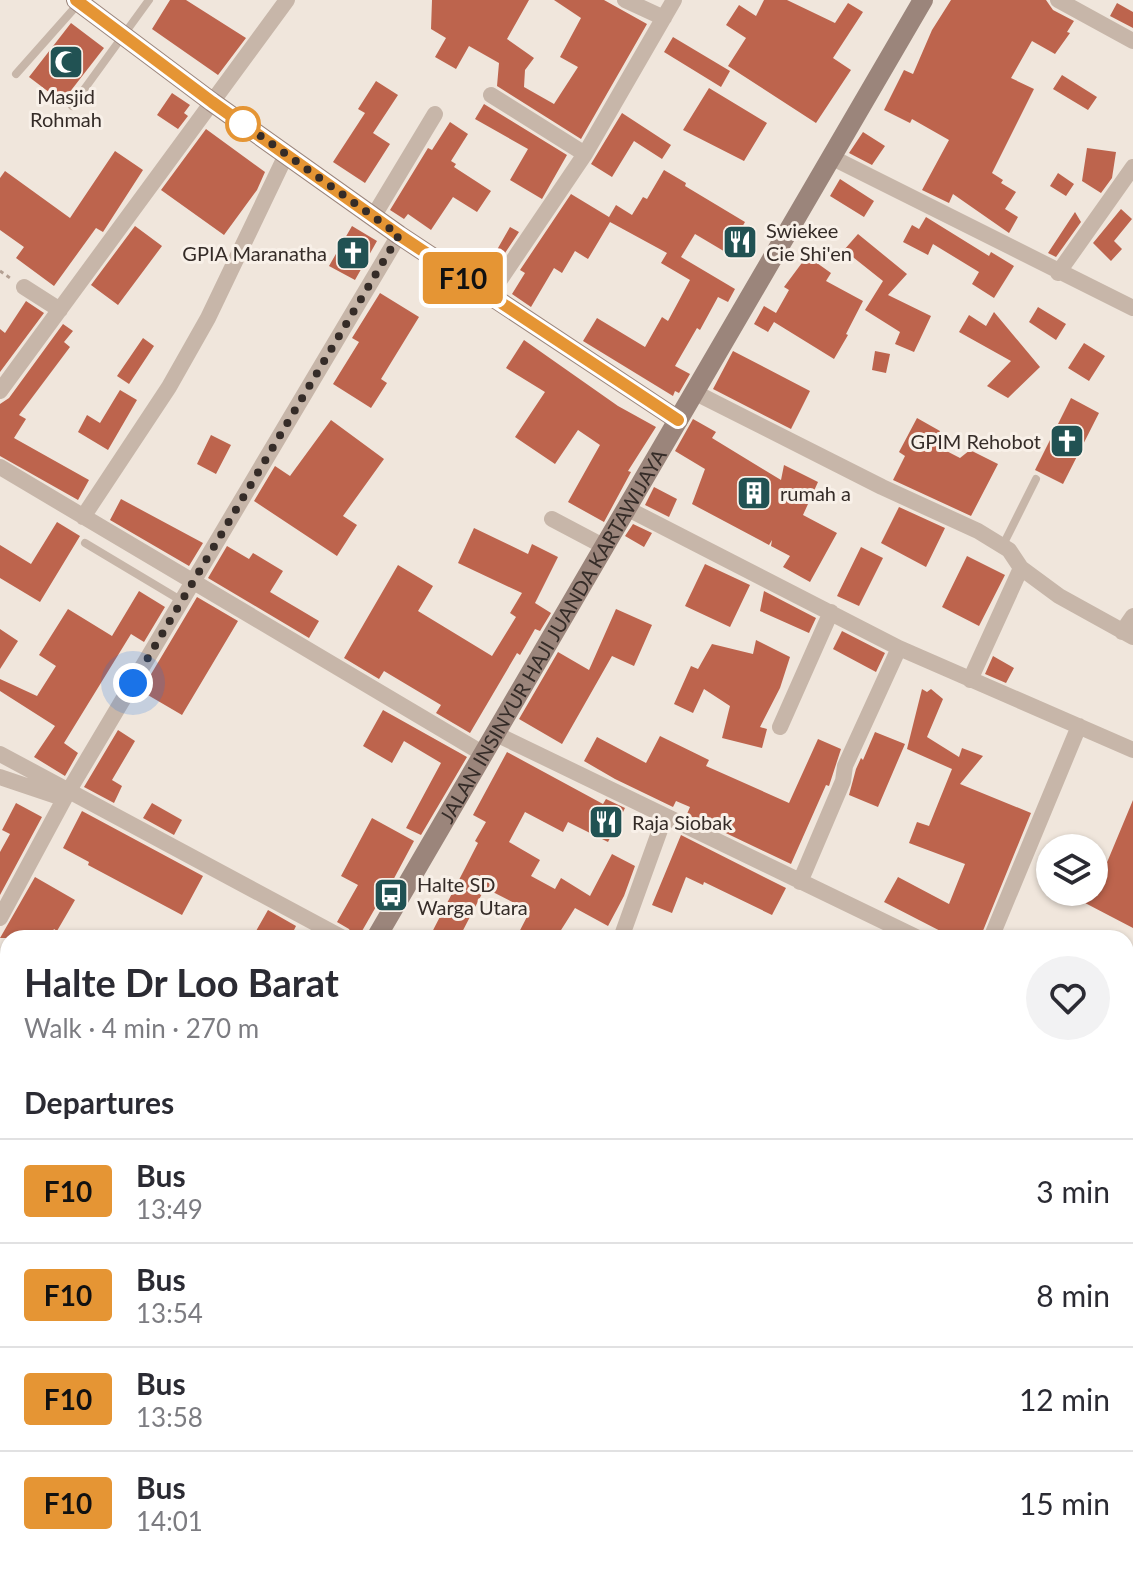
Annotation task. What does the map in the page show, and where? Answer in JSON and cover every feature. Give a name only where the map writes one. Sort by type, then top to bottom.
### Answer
[{"type":"main road","name":"JALAN INSINYUR HAJI JUANDA KARTAWIJAYA","points":[[381,930],[923,0]]},
{"type":"main road","points":[[78,1],[373,217],[678,420]]},
{"type":"street","points":[[0,391],[287,0]]},
{"type":"street","points":[[625,0],[664,18]]},
{"type":"street","points":[[489,296],[585,154],[674,0]]},
{"type":"street","points":[[1058,0],[1133,41]]},
{"type":"street","points":[[491,95],[585,154]]},
{"type":"street","points":[[373,217],[435,114]]},
{"type":"street","points":[[83,517],[185,359],[244,247],[286,155]]},
{"type":"street","points":[[831,157],[1133,308]]},
{"type":"street","points":[[1058,273],[1133,167]]},
{"type":"street","points":[[0,918],[66,796],[399,235]]},
{"type":"street","points":[[24,287],[60,310]]},
{"type":"street","points":[[694,392],[882,487],[978,531],[1009,550],[1021,568],[1059,596],[1128,634],[1133,616]]},
{"type":"street","points":[[0,467],[482,753]]},
{"type":"street","points":[[628,509],[899,648],[1133,750]]},
{"type":"street","points":[[552,519],[605,547]]},
{"type":"street","points":[[970,680],[1021,568]]},
{"type":"street","points":[[780,727],[831,612]]},
{"type":"street","points":[[800,882],[843,781],[845,766],[899,648]]},
{"type":"street","points":[[994,930],[1079,726]]},
{"type":"street","points":[[494,733],[901,930]]},
{"type":"street","points":[[0,754],[66,796],[327,930]]},
{"type":"street","points":[[0,777],[66,796]]},
{"type":"street","points":[[624,930],[665,816]]},
{"type":"lane","points":[[72,106],[149,0]]},
{"type":"lane","points":[[16,74],[78,1]]},
{"type":"lane","points":[[1002,546],[1036,479]]},
{"type":"lane","points":[[85,543],[182,601]]},
{"type":"building","points":[[170,0],[186,0],[246,38],[218,75],[152,29]]},
{"type":"building","points":[[432,0],[529,0],[507,39],[534,58],[525,70],[524,87],[554,104],[578,67],[560,57],[581,18],[554,0],[604,0],[647,24],[581,139],[497,86],[499,63],[469,46],[456,69],[435,57],[446,38],[431,29]]},
{"type":"building","points":[[764,0],[787,0],[835,23],[848,3],[863,12],[833,58],[851,70],[816,123],[728,66],[746,38],[726,25],[739,5],[756,16]]},
{"type":"building","points":[[951,0],[1046,0],[1053,10],[1074,21],[1067,32],[1070,33],[1055,54],[1032,41],[1011,78],[1034,89],[992,173],[1016,192],[1005,209],[1018,217],[1009,233],[953,194],[949,203],[922,190],[949,140],[912,119],[910,123],[884,110],[904,70],[913,74],[932,30]]},
{"type":"building","points":[[1117,3],[1133,12],[1133,28],[1110,16]]},
{"type":"building","name":"Masjid Rohmah","points":[[71,23],[104,48],[62,102],[29,77]]},
{"type":"building","points":[[673,37],[730,71],[721,87],[664,52]]},
{"type":"building","points":[[1062,75],[1097,97],[1088,110],[1053,89]]},
{"type":"building","points":[[376,81],[398,95],[373,133],[390,144],[365,183],[333,162],[365,113],[358,109]]},
{"type":"building","points":[[709,88],[767,123],[744,161],[683,130]]},
{"type":"building","points":[[172,93],[190,105],[184,113],[188,116],[178,129],[157,115]]},
{"type":"building","points":[[484,104],[567,155],[542,199],[510,180],[528,149],[475,119]]},
{"type":"building","points":[[622,113],[671,145],[662,159],[634,141],[612,177],[591,164]]},
{"type":"building","points":[[450,122],[468,134],[451,161],[456,164],[454,167],[491,191],[477,212],[453,197],[431,230],[408,214],[404,219],[390,210],[428,148],[432,150]]},
{"type":"building","points":[[206,129],[265,172],[257,190],[224,235],[161,190]]},
{"type":"building","points":[[863,132],[885,146],[872,165],[849,153]]},
{"type":"building","points":[[1087,148],[1116,152],[1112,178],[1101,193],[1082,181]]},
{"type":"building","points":[[115,151],[143,170],[103,232],[96,228],[54,286],[16,258],[24,247],[0,230],[0,178],[5,171],[70,218]]},
{"type":"building","points":[[664,170],[745,222],[727,253],[695,234],[681,257],[735,289],[728,302],[718,297],[700,330],[697,328],[675,366],[690,374],[679,393],[675,391],[673,396],[583,341],[597,318],[645,347],[662,317],[668,321],[690,280],[661,263],[667,253],[610,222],[588,259],[575,251],[562,273],[554,268],[531,307],[512,294],[525,273],[520,270],[571,194],[609,217],[616,205],[632,215],[643,197],[647,199]]},
{"type":"building","points":[[1058,173],[1074,184],[1066,196],[1050,186]]},
{"type":"building","points":[[840,179],[874,201],[864,217],[830,196]]},
{"type":"building","points":[[1121,209],[1132,219],[1114,241],[1122,249],[1111,261],[1093,243]]},
{"type":"building","points":[[1075,212],[1081,222],[1056,257],[1048,253]]},
{"type":"building","points":[[926,217],[989,256],[991,252],[1014,266],[994,298],[972,284],[979,272],[933,244],[928,255],[903,242],[912,225],[919,229]]},
{"type":"building","points":[[135,226],[162,246],[118,305],[91,285]]},
{"type":"building","name":"GPIA Maranatha","points":[[352,226],[377,241],[355,280],[329,266]]},
{"type":"building","points":[[510,227],[519,232],[501,259],[494,255]]},
{"type":"building","points":[[858,234],[907,274],[888,295],[931,316],[914,352],[895,344],[900,332],[865,310],[883,281],[844,250]]},
{"type":"building","points":[[807,256],[831,273],[826,281],[863,301],[834,359],[774,322],[768,332],[754,324],[764,306],[776,313],[789,290],[784,287]]},
{"type":"building","points":[[380,293],[419,317],[381,379],[387,383],[371,408],[333,384],[359,342],[352,338]]},
{"type":"building","points":[[26,301],[44,313],[0,372],[0,329],[5,333]]},
{"type":"building","points":[[1038,307],[1066,324],[1056,340],[1029,322]]},
{"type":"building","points":[[994,312],[1040,367],[1008,398],[987,386],[1011,361],[959,332],[969,315],[986,326]]},
{"type":"building","points":[[63,324],[73,331],[64,342],[70,347],[19,415],[26,419],[14,438],[89,480],[78,500],[0,456],[0,404],[9,398]]},
{"type":"building","points":[[143,338],[154,346],[129,384],[117,376]]},
{"type":"building","points":[[524,340],[618,406],[656,427],[628,471],[631,472],[604,522],[568,502],[600,445],[578,430],[555,464],[515,437],[545,392],[506,368]]},
{"type":"building","points":[[1084,343],[1105,356],[1089,381],[1068,368]]},
{"type":"building","points":[[733,351],[810,391],[791,429],[713,389]]},
{"type":"building","points":[[875,351],[890,354],[886,373],[872,370]]},
{"type":"building","points":[[120,390],[137,400],[108,450],[78,432],[87,415],[100,423]]},
{"type":"building","name":"GPIM Rehobot","points":[[1071,398],[1099,413],[1063,484],[1035,470]]},
{"type":"building","points":[[917,418],[940,431],[933,444],[960,458],[970,450],[998,464],[971,516],[893,480],[905,456],[899,452]]},
{"type":"building","name":"rumah a","points":[[693,419],[716,432],[712,438],[781,480],[784,465],[818,482],[803,515],[837,533],[810,582],[783,567],[790,556],[771,546],[772,540],[769,545],[692,504],[705,469],[675,451]]},
{"type":"building","points":[[331,420],[384,459],[343,516],[357,525],[337,556],[254,501],[275,466],[290,476]]},
{"type":"building","points":[[211,435],[231,445],[216,474],[197,464]]},
{"type":"building","points":[[654,487],[677,499],[669,517],[645,505]]},
{"type":"building","points":[[121,499],[203,543],[189,566],[110,520]]},
{"type":"building","points":[[899,507],[945,528],[926,567],[881,543]]},
{"type":"building","points":[[57,522],[80,536],[40,602],[0,578],[0,545],[31,564]]},
{"type":"building","points":[[633,524],[652,533],[644,547],[625,536]]},
{"type":"building","points":[[474,528],[528,554],[532,544],[558,557],[535,603],[551,613],[540,631],[535,629],[520,655],[517,653],[470,733],[436,713],[441,705],[384,671],[379,679],[344,658],[398,565],[433,586],[418,611],[492,656],[516,617],[510,613],[522,593],[458,563]]},
{"type":"building","points":[[227,546],[249,559],[253,553],[283,571],[270,592],[319,621],[309,638],[208,578]]},
{"type":"building","points":[[861,547],[883,558],[859,606],[837,596]]},
{"type":"building","points":[[967,556],[1005,575],[979,626],[942,607]]},
{"type":"building","points":[[705,564],[750,585],[730,627],[685,606]]},
{"type":"building","points":[[139,591],[165,607],[144,642],[131,634],[64,743],[78,753],[65,776],[34,757],[55,726],[0,691],[0,679],[37,696],[56,666],[39,655],[68,609],[112,636]]},
{"type":"building","points":[[764,591],[816,618],[809,633],[760,611]]},
{"type":"building","points":[[197,597],[238,621],[182,715],[141,691]]},
{"type":"building","points":[[616,609],[652,625],[634,666],[612,656],[562,744],[519,719],[558,652],[589,670]]},
{"type":"building","points":[[0,629],[18,641],[0,669]]},
{"type":"building","points":[[842,631],[885,653],[876,672],[833,649]]},
{"type":"building","points":[[756,640],[790,657],[780,688],[760,727],[767,729],[762,748],[722,738],[730,706],[704,689],[693,713],[674,704],[691,666],[698,669],[712,644],[753,654]]},
{"type":"building","points":[[993,656],[1014,668],[1006,683],[985,674]]},
{"type":"building","points":[[922,689],[927,692],[931,689],[943,699],[927,737],[959,757],[962,748],[983,756],[960,784],[1031,813],[983,930],[938,930],[884,902],[898,877],[949,904],[965,864],[909,843],[917,822],[929,826],[952,769],[907,749]]},
{"type":"building","points":[[383,710],[467,757],[421,835],[406,828],[441,763],[404,741],[392,763],[363,746]]},
{"type":"building","points":[[118,730],[135,741],[112,780],[122,786],[114,803],[84,787]]},
{"type":"building","points":[[875,732],[905,744],[878,807],[849,795],[856,769]]},
{"type":"building","points":[[660,736],[709,760],[706,766],[789,803],[818,739],[841,749],[829,786],[826,785],[791,864],[690,816],[687,814],[690,807],[676,801],[673,807],[584,761],[597,737],[646,763]]},
{"type":"building","points":[[507,752],[603,804],[606,799],[625,808],[608,842],[568,822],[563,832],[525,812],[509,842],[540,860],[531,876],[555,889],[561,878],[590,896],[612,854],[635,866],[608,926],[575,908],[561,930],[520,930],[530,911],[485,888],[463,930],[433,930],[486,822],[473,815]]},
{"type":"building","points":[[1133,800],[1133,928],[1091,906],[1108,906],[1108,860]]},
{"type":"building","points":[[16,803],[42,817],[0,895],[0,852],[10,834],[2,830]]},
{"type":"building","points":[[152,803],[182,820],[174,835],[143,818]]},
{"type":"building","points":[[82,811],[203,876],[182,915],[88,865],[89,862],[63,848]]},
{"type":"building","points":[[372,818],[414,841],[363,930],[350,930],[337,922],[358,885],[341,876]]},
{"type":"building","points":[[681,835],[786,888],[772,915],[704,882],[703,885],[686,877],[672,913],[652,905]]},
{"type":"building","points":[[35,877],[75,900],[58,930],[5,930]]},
{"type":"building","points":[[268,910],[296,926],[294,930],[257,930]]},
{"type":"bus line","name":"F10","points":[[76,0],[212,102],[399,235],[678,420]]},
{"type":"place","name":"Masjid Rohmah","points":[[66,62]]},
{"type":"place","name":"Swiekee Cie Shi'en","points":[[740,242]]},
{"type":"place","name":"GPIA Maranatha","points":[[353,253]]},
{"type":"place","name":"GPIM Rehobot","points":[[1067,441]]},
{"type":"place","name":"rumah a","points":[[754,493]]},
{"type":"place","name":"Raja Siobak","points":[[606,822]]},
{"type":"place","name":"Halte SD Warga Utara","points":[[391,895]]},
{"type":"route","points":[[133,683],[399,235],[237,119],[243,124]]}]
